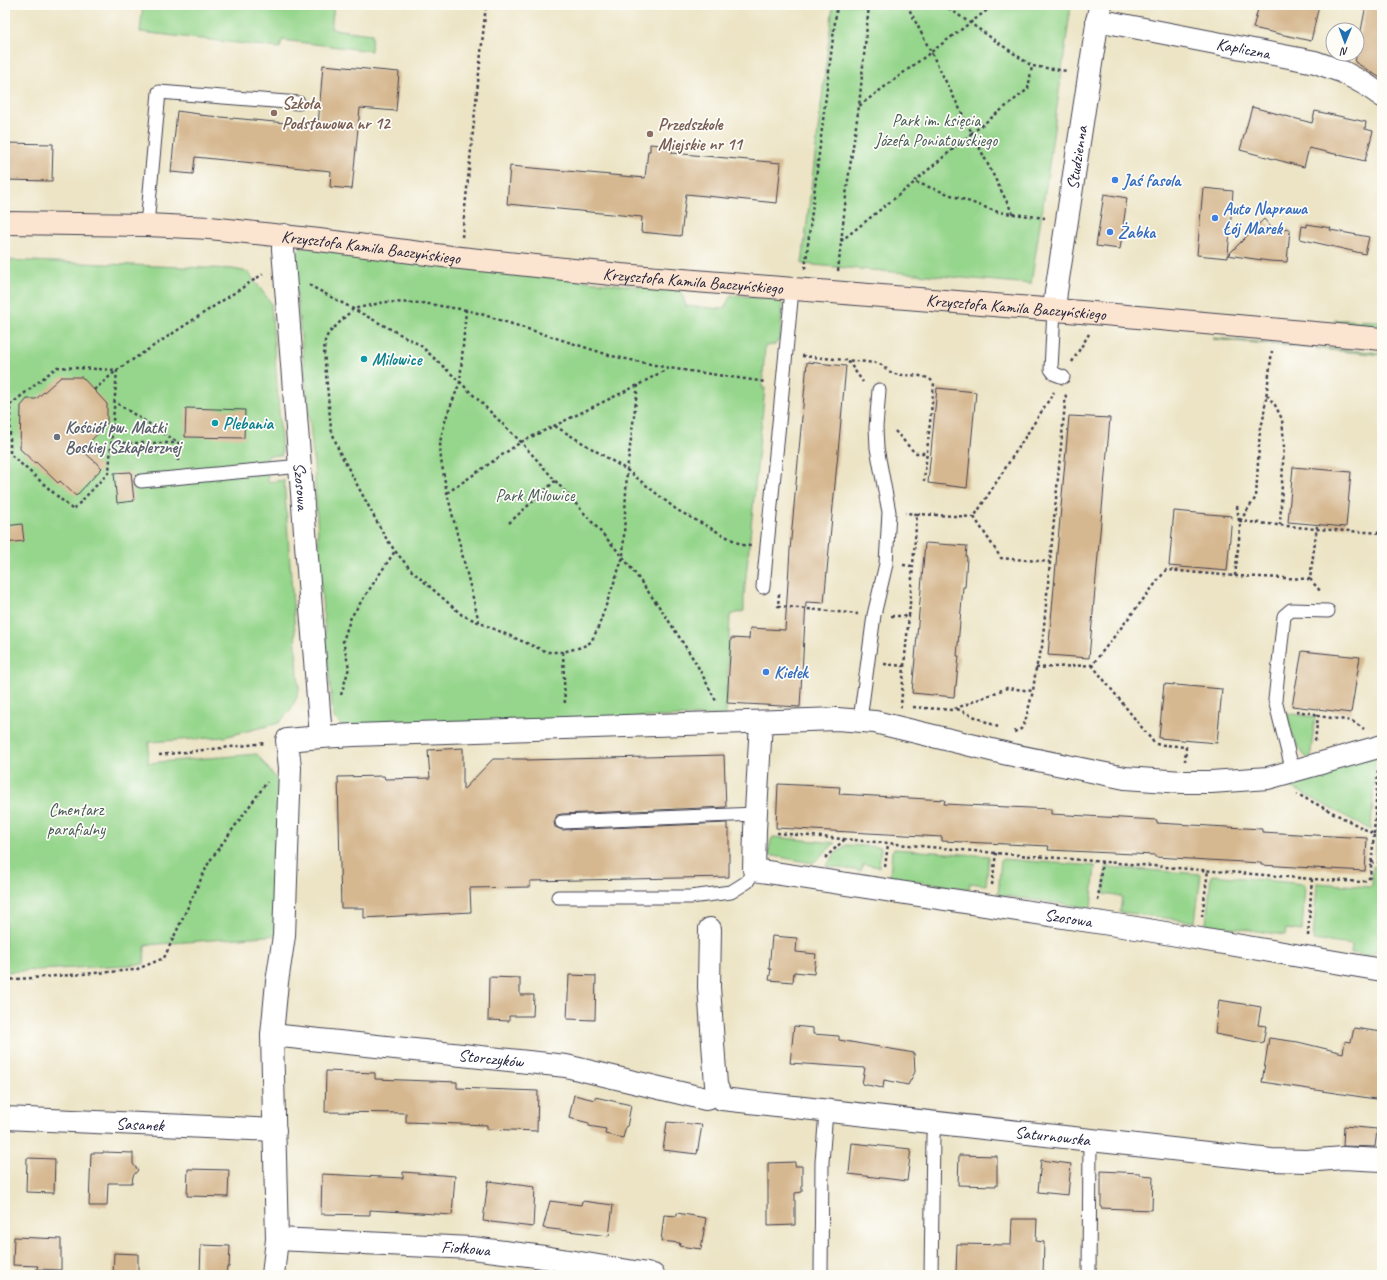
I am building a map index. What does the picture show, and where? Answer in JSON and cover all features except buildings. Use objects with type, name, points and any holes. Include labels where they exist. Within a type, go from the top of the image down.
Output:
[{"type":"street","name":"Kapliczna","points":[[1098,13],[1315,62],[1343,72],[1382,96]]},
{"type":"street","name":"Studzienna","points":[[1054,310],[1098,13]]},
{"type":"street","name":"Krzysztofa Kamila Baczyńskiego","points":[[5,223],[147,225],[210,228],[284,235],[451,257],[621,275],[1054,310],[1382,339]]},
{"type":"street","name":"Szosowa","points":[[284,235],[283,249],[321,737]]},
{"type":"street","points":[[273,1275],[277,1239],[272,1035],[284,936],[290,768],[287,740],[321,737],[727,722],[837,719],[860,720],[875,722],[1008,754],[1125,778],[1182,782],[1212,782],[1268,778],[1381,746]]},
{"type":"street","points":[[754,870],[755,822],[761,722]]},
{"type":"street","name":"Szosowa","points":[[754,870],[1095,922],[1379,969]]},
{"type":"street","points":[[710,929],[709,988],[716,1085],[714,1099]]},
{"type":"street","name":"Storczyków","points":[[272,1035],[566,1066],[714,1099]]},
{"type":"street","name":"Saturnowska","points":[[714,1099],[1271,1160],[1306,1162],[1343,1158],[1382,1160]]},
{"type":"street","name":"Sasanek","points":[[5,1118],[275,1130]]},
{"type":"street","name":"Fiołkowa","points":[[277,1239],[472,1248],[544,1257],[653,1275]]},
{"type":"lane","points":[[147,225],[159,92],[298,103]]},
{"type":"lane","points":[[763,587],[782,384],[798,290]]},
{"type":"lane","points":[[1054,310],[1051,369],[1055,374],[1063,377]]},
{"type":"lane","points":[[860,720],[874,615],[886,564],[889,512],[877,448],[876,427],[879,390]]},
{"type":"lane","points":[[141,480],[301,466]]},
{"type":"lane","points":[[1303,769],[1275,700],[1284,616],[1292,610],[1328,611]]},
{"type":"lane","points":[[562,822],[755,822]]},
{"type":"lane","points":[[558,897],[690,897],[731,892],[747,882],[754,870]]},
{"type":"lane","points":[[821,1275],[822,1162],[826,1112]]},
{"type":"lane","points":[[931,1275],[933,1136],[935,1123]]},
{"type":"lane","points":[[1089,1275],[1090,1140]]},
{"type":"path","points":[[461,240],[486,5]]},
{"type":"path","points":[[798,290],[837,5]]},
{"type":"path","points":[[837,275],[847,187],[859,106],[870,5]]},
{"type":"path","points":[[907,5],[1013,214]]},
{"type":"path","points":[[944,5],[1032,66],[1074,72]]},
{"type":"path","points":[[859,106],[994,5]]},
{"type":"path","points":[[841,241],[1028,89],[1032,66]]},
{"type":"path","points":[[915,182],[998,212],[1046,218]]},
{"type":"path","points":[[94,390],[117,370],[273,268],[275,280],[296,278],[420,345],[521,442],[623,557],[663,612],[692,657],[727,722]]},
{"type":"path","points":[[638,385],[627,470],[623,557],[598,628],[591,642],[582,647],[563,652],[547,652],[462,615],[394,552],[339,451],[331,429],[324,351],[325,341],[328,334],[353,309],[384,302],[422,303],[481,314],[612,356],[669,368],[782,384]]},
{"type":"path","points":[[466,310],[460,382],[446,418],[440,442],[441,460],[447,493],[479,622]]},
{"type":"path","points":[[974,517],[1092,330]]},
{"type":"path","points":[[1240,521],[1256,497],[1260,428],[1263,421],[1272,349]]},
{"type":"path","points":[[796,356],[877,363],[893,374],[931,379],[934,383],[924,481]]},
{"type":"path","points":[[57,367],[117,370],[109,472],[73,510],[10,454],[10,405],[57,367]]},
{"type":"path","points":[[447,493],[521,442],[638,385],[669,368]]},
{"type":"path","points":[[1012,733],[1021,729],[1025,722],[1033,691],[1036,668],[1042,647],[1067,393],[1063,377]]},
{"type":"path","points":[[1266,394],[1275,405],[1282,419],[1284,443],[1280,525]]},
{"type":"path","points":[[112,443],[179,443],[115,402]]},
{"type":"path","points":[[555,425],[627,470],[677,510],[742,545],[767,548]]},
{"type":"path","points":[[509,523],[555,481]]},
{"type":"path","points":[[1235,576],[1240,530],[1237,506]]},
{"type":"path","points":[[889,512],[974,517]]},
{"type":"path","points":[[917,514],[901,706],[952,710],[1007,688],[1033,691]]},
{"type":"path","points":[[974,517],[1001,558],[1050,562]]},
{"type":"path","points":[[1240,521],[1382,534]]},
{"type":"path","points":[[1092,666],[1166,570],[1235,576],[1310,579],[1317,528]]},
{"type":"path","points":[[340,698],[349,668],[343,641],[351,617],[394,552]]},
{"type":"path","points":[[780,590],[778,606],[874,615],[909,616]]},
{"type":"path","points":[[563,652],[566,728]]},
{"type":"path","points":[[868,662],[904,666]]},
{"type":"path","points":[[1036,668],[1092,666]]},
{"type":"path","points":[[1092,666],[1155,744],[1186,747],[1182,782]]},
{"type":"path","points":[[755,822],[996,854],[1102,861],[1312,879],[1362,882],[1367,880],[1370,877],[1381,746],[1378,740],[1352,721],[1296,711]]},
{"type":"path","points":[[1303,769],[1318,716]]},
{"type":"path","points":[[159,755],[287,740]]},
{"type":"path","points":[[5,980],[135,970],[164,958],[209,862],[277,767],[290,768]]},
{"type":"path","points":[[1268,778],[1374,834]]},
{"type":"path","points":[[990,906],[996,854]]},
{"type":"path","points":[[1095,922],[1102,861]]},
{"type":"path","points":[[1371,862],[1382,863]]},
{"type":"path","points":[[1199,939],[1208,870]]},
{"type":"path","points":[[1306,957],[1312,879]]},
{"type":"green space","points":[[143,5],[334,5],[331,29],[372,34],[371,51],[282,40],[280,48],[140,32]]},
{"type":"green space","name":"Park im. księcia Józefa Poniatowskiego","points":[[833,5],[1071,5],[1031,284],[802,264]]},
{"type":"green space","name":"Park Milowice","points":[[306,247],[445,266],[681,291],[686,306],[724,309],[731,295],[778,299],[783,305],[780,338],[775,345],[765,346],[762,388],[765,388],[744,596],[744,611],[730,615],[726,715],[342,726],[333,717],[321,588],[314,464],[296,288],[294,254],[299,249]]},
{"type":"green space","name":"Cmentarz parafialny","points":[[5,260],[233,269],[248,272],[271,303],[282,455],[267,456],[268,482],[284,480],[299,689],[297,697],[291,709],[279,723],[224,737],[149,742],[148,763],[257,754],[281,785],[279,935],[145,945],[144,964],[5,972]]},
{"type":"green space","points":[[1335,320],[1382,321],[1382,328],[1335,324]]},
{"type":"green space","points":[[1212,339],[1382,353],[1382,355]]},
{"type":"green space","points":[[1287,713],[1315,717],[1310,761],[1301,751],[1294,739]]},
{"type":"green space","points":[[1381,751],[1382,859],[1375,859]]},
{"type":"green space","points":[[1376,753],[1371,830],[1280,781]]},
{"type":"green space","points":[[773,837],[835,843],[813,863],[768,855]]},
{"type":"green space","points":[[846,845],[881,847],[879,867],[863,864],[861,871],[826,866],[835,854]]},
{"type":"green space","points":[[894,849],[989,856],[986,885],[970,883],[969,889],[892,878],[890,876],[892,851]]},
{"type":"green space","points":[[1001,859],[1095,866],[1091,908],[998,895]]},
{"type":"green space","points":[[1373,866],[1382,867],[1382,940],[1373,955],[1369,956],[1351,953],[1352,945],[1313,940],[1317,883],[1370,887],[1372,885]]},
{"type":"green space","points":[[1106,867],[1201,874],[1195,922],[1120,912],[1122,897],[1104,894]]},
{"type":"green space","points":[[1211,876],[1304,884],[1302,931],[1286,929],[1285,935],[1206,924]]},
{"type":"place","name":"Szkoła Podstawowa nr 12","points":[[274,113]]},
{"type":"place","name":"Przedszkole Miejskie nr 11","points":[[650,134]]},
{"type":"place","name":"Jaś fasola","points":[[1115,180]]},
{"type":"place","name":"Auto Naprawa Łój Marek","points":[[1215,218]]},
{"type":"place","name":"Żabka","points":[[1110,232]]},
{"type":"place","name":"Milowice","points":[[364,359]]},
{"type":"place","name":"Plebania","points":[[215,423]]},
{"type":"place","name":"Kościół pw. Matki Boskiej Szkaplerznej","points":[[57,437]]},
{"type":"place","name":"Kiełek","points":[[766,672]]}]
